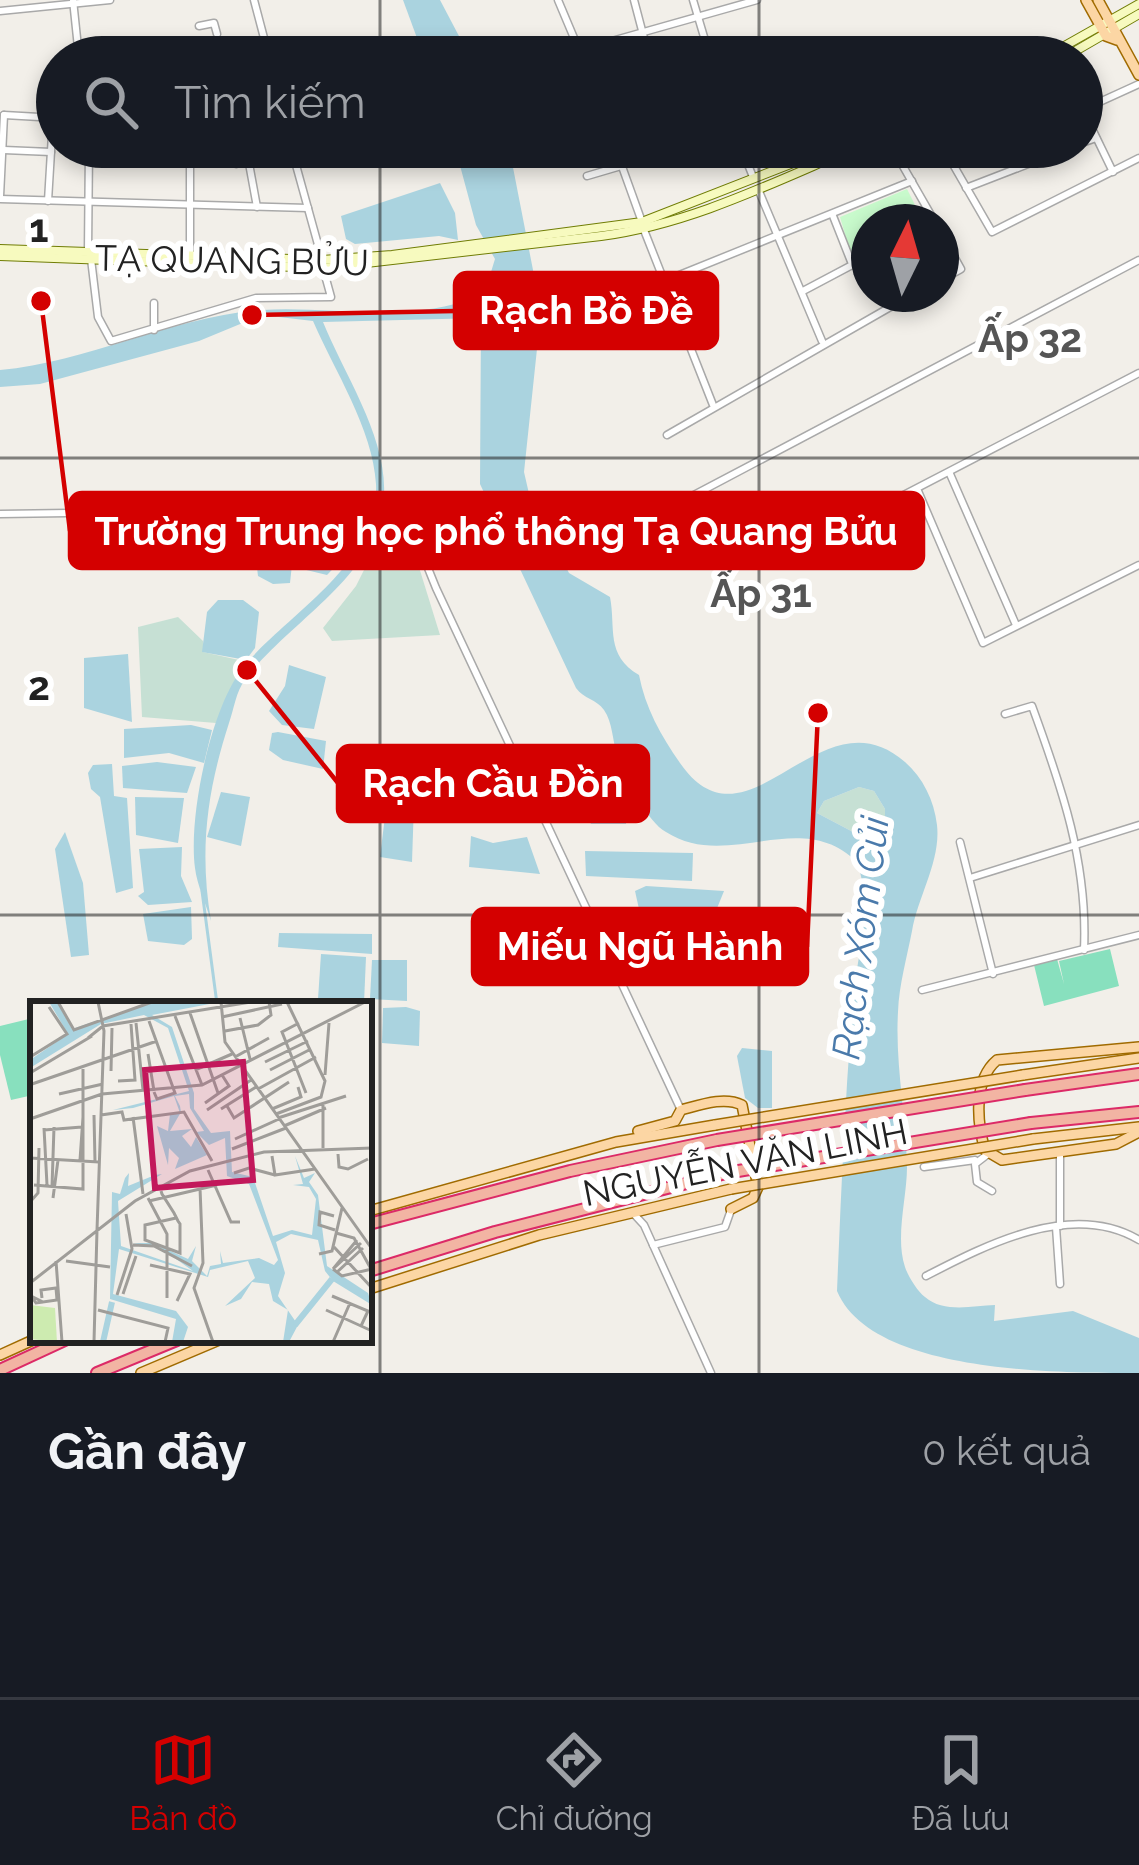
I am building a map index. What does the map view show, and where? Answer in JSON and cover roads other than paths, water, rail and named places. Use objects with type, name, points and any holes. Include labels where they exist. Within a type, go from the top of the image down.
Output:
[{"type":"highway","name":"NGUYỄN VĂN LINH","points":[[372,1223],[570,1171],[717,1140],[1139,1074]]},
{"type":"highway","name":"NGUYỄN VĂN LINH","points":[[372,1269],[494,1232],[726,1173],[1031,1123],[1139,1112]]},
{"type":"highway","points":[[0,1370],[58,1343]]},
{"type":"highway","points":[[97,1373],[170,1343]]},
{"type":"main road","points":[[1086,0],[1139,75]]},
{"type":"main road","points":[[1098,0],[1110,29]]},
{"type":"main road","points":[[1099,36],[1139,4]]},
{"type":"main road","points":[[1094,36],[1139,14]]},
{"type":"main road","points":[[643,226],[781,168]]},
{"type":"main road","points":[[643,226],[808,168]]},
{"type":"main road","name":"TẠ QUANG BỬU","points":[[0,252],[322,264],[643,226]]},
{"type":"main road","name":"TẠ QUANG BỬU","points":[[89,255],[190,255],[322,264]]},
{"type":"main road","points":[[1139,1047],[1006,1057],[989,1065],[980,1109],[988,1154],[1002,1160],[1123,1143],[1139,1130]]},
{"type":"main road","name":"NGUYỄN VĂN LINH","points":[[372,1209],[616,1142],[1139,1058]]},
{"type":"main road","points":[[616,1142],[620,1136],[675,1121],[681,1110],[727,1100],[745,1109],[758,1187],[753,1198],[731,1210]]},
{"type":"main road","name":"NGUYỄN VĂN LINH","points":[[372,1287],[632,1212],[730,1189],[1034,1138],[1139,1130]]},
{"type":"main road","points":[[0,1355],[30,1341]]},
{"type":"main road","points":[[140,1373],[212,1343]]},
{"type":"street","points":[[0,11],[110,0]]},
{"type":"street","points":[[254,0],[263,36]]},
{"type":"street","points":[[558,0],[573,36]]},
{"type":"street","points":[[634,0],[642,36]]},
{"type":"street","points":[[693,0],[703,36]]},
{"type":"street","points":[[632,36],[758,0]]},
{"type":"street","points":[[74,2],[78,36]]},
{"type":"street","points":[[199,26],[214,23],[217,34]]},
{"type":"street","points":[[1103,100],[1139,84]]},
{"type":"street","points":[[36,117],[2,115],[0,197],[308,208]]},
{"type":"street","points":[[4,150],[36,151]]},
{"type":"street","points":[[1103,152],[1113,172]]},
{"type":"street","points":[[955,168],[992,232],[1139,158]]},
{"type":"street","points":[[48,201],[50,168]]},
{"type":"street","points":[[90,168],[89,255],[107,340],[256,298],[331,297],[297,168]]},
{"type":"street","points":[[190,168],[190,255]]},
{"type":"street","points":[[251,168],[258,188],[257,207]]},
{"type":"street","points":[[587,176],[614,168]]},
{"type":"street","points":[[622,168],[712,405]]},
{"type":"street","points":[[749,168],[822,341]]},
{"type":"street","points":[[904,168],[924,204]]},
{"type":"street","points":[[966,188],[1017,168]]},
{"type":"street","points":[[662,283],[912,181]]},
{"type":"street","points":[[832,216],[851,262]]},
{"type":"street","points":[[673,516],[694,495],[1139,260]]},
{"type":"street","points":[[802,292],[851,265]]},
{"type":"street","points":[[154,303],[154,330]]},
{"type":"street","points":[[667,435],[878,312]]},
{"type":"street","points":[[840,528],[1139,373]]},
{"type":"street","points":[[950,474],[1016,625]]},
{"type":"street","points":[[918,491],[983,643],[1139,565]]},
{"type":"street","points":[[0,514],[407,515],[681,1110]]},
{"type":"street","points":[[1005,714],[1033,706],[1087,889],[1084,950]]},
{"type":"street","points":[[970,878],[1139,825]]},
{"type":"street","points":[[960,842],[993,974]]},
{"type":"street","points":[[922,990],[1139,935]]},
{"type":"street","points":[[1060,1151],[1060,1284]]},
{"type":"street","points":[[924,1167],[988,1154]]},
{"type":"street","points":[[975,1160],[977,1182],[992,1191]]},
{"type":"street","points":[[644,1225],[650,1208]]},
{"type":"street","points":[[652,1245],[725,1227],[731,1210]]},
{"type":"street","points":[[632,1212],[644,1225],[711,1373]]},
{"type":"street","points":[[926,1276],[1001,1241],[1058,1227],[1106,1227],[1139,1240]]},
{"type":"water","points":[[403,0],[440,0],[459,36],[416,36]]},
{"type":"water","name":"Rạch Xóm Củi","points":[[461,168],[513,168],[541,311],[524,472],[530,498],[569,573],[610,597],[616,650],[639,675],[655,721],[680,763],[706,788],[732,794],[759,786],[844,744],[874,745],[905,762],[930,798],[937,825],[936,852],[915,918],[898,1012],[907,1167],[901,1243],[911,1279],[922,1294],[940,1305],[995,1305],[994,1321],[1073,1311],[1139,1338],[1139,1373],[1015,1369],[925,1353],[887,1338],[856,1318],[837,1291],[850,1036],[864,915],[857,862],[835,846],[812,839],[714,846],[690,842],[666,832],[644,808],[617,754],[607,715],[576,688],[480,484],[481,318],[323,322],[379,450],[384,494],[379,523],[350,573],[239,689],[207,821],[211,921],[196,874],[194,846],[199,791],[212,733],[245,665],[329,584],[364,538],[376,484],[360,421],[313,321],[262,315],[199,341],[40,384],[0,387],[0,370],[66,358],[229,314],[440,307],[465,301],[482,290],[495,259],[476,225]],"holes":[[[859,787],[874,791],[885,809],[885,832],[874,843],[817,813],[824,801]]]},
{"type":"water","points":[[440,183],[455,213],[458,240],[439,236],[355,244],[346,239],[341,216]]},
{"type":"water","points":[[252,525],[296,527],[290,583],[273,584],[258,576]]},
{"type":"water","points":[[303,525],[356,531],[350,551],[327,575],[298,568]]},
{"type":"water","points":[[218,600],[243,600],[259,612],[255,648],[246,660],[202,652],[207,612]]},
{"type":"water","points":[[128,654],[132,722],[84,708],[84,658]]},
{"type":"water","points":[[289,665],[326,677],[314,729],[282,725],[269,711],[285,686]]},
{"type":"water","points":[[191,725],[212,730],[204,763],[169,753],[124,758],[124,729]]},
{"type":"water","points":[[272,733],[326,741],[323,769],[283,760],[269,750]]},
{"type":"water","points":[[157,762],[196,767],[187,793],[123,788],[122,766]]},
{"type":"water","points":[[112,764],[114,796],[127,798],[133,888],[116,893],[100,797],[91,789],[88,773],[93,765]]},
{"type":"water","points":[[629,782],[644,809],[627,813],[626,824],[591,824],[588,818],[573,816],[572,800],[610,798],[615,796],[613,788]]},
{"type":"water","points":[[221,792],[250,797],[241,846],[207,837]]},
{"type":"water","points":[[135,797],[184,798],[178,843],[136,835]]},
{"type":"water","points":[[387,800],[414,803],[412,862],[380,857]]},
{"type":"water","points":[[65,832],[83,883],[89,955],[71,957],[55,849]]},
{"type":"water","points":[[471,836],[493,843],[527,837],[540,874],[469,867]]},
{"type":"water","points":[[182,847],[181,876],[192,902],[148,905],[138,896],[144,892],[139,849]]},
{"type":"water","points":[[585,851],[693,853],[692,881],[586,876]]},
{"type":"water","points":[[646,886],[724,891],[707,933],[641,918],[635,891]]},
{"type":"water","points":[[191,907],[192,939],[184,945],[148,941],[143,914]]},
{"type":"water","points":[[279,933],[372,934],[372,954],[278,947]]},
{"type":"water","points":[[321,954],[366,957],[364,1001],[318,999]]},
{"type":"water","points":[[372,960],[407,960],[407,1001],[370,999]]},
{"type":"water","points":[[383,1008],[420,1011],[419,1046],[382,1043]]},
{"type":"water","points":[[742,1048],[772,1051],[772,1108],[758,1108],[745,1098],[737,1056]]},
{"type":"waterway","points":[[202,891],[217,1001]]},
{"type":"place","name":"Trường Trung học phổ thông Tạ Quang Bửu","points":[[41,301]]},
{"type":"place","name":"Rạch Bồ Đề","points":[[252,315]]},
{"type":"place","name":"Rạch Cầu Đồn","points":[[247,670]]},
{"type":"place","name":"Miếu Ngũ Hành","points":[[818,713]]},
{"type":"district","name":"Ấp 32","points":[[1030,338]]},
{"type":"district","name":"Ấp 31","points":[[761,593]]}]
